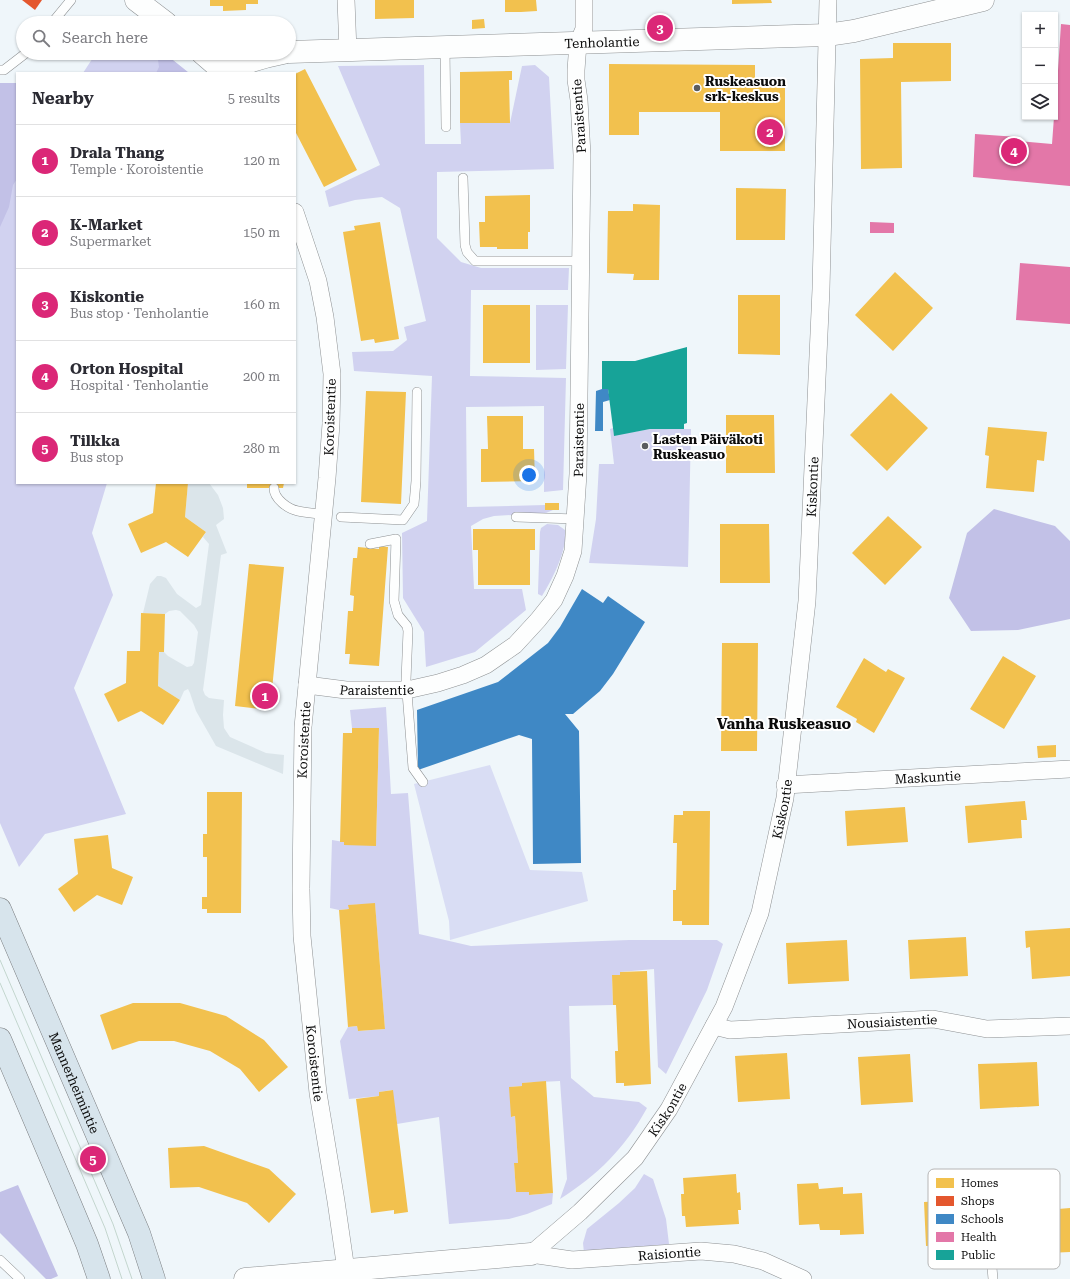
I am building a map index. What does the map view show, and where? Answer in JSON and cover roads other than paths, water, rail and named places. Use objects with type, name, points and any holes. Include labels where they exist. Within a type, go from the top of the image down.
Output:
[{"type":"main road","name":"Mannerheimintie","points":[[0,909],[139,1233],[154,1279]]},
{"type":"main road","points":[[0,1039],[87,1244],[99,1279]]},
{"type":"street","points":[[136,0],[157,16]]},
{"type":"street","points":[[346,0],[348,51]]},
{"type":"street","name":"Paraistentie","points":[[308,685],[346,690],[407,690],[438,683],[463,675],[486,665],[515,644],[538,620],[554,600],[565,576],[573,551],[578,474],[582,155],[579,100],[576,80],[578,43],[584,29],[584,0]]},
{"type":"street","name":"Kiskontie","points":[[531,1254],[580,1212],[635,1158],[669,1109],[724,1007],[760,913],[785,798],[807,601],[821,289],[828,0]]},
{"type":"street","name":"Tenholantie","points":[[296,52],[827,35],[854,31],[983,0]]},
{"type":"street","points":[[210,60],[223,72]]},
{"type":"street","points":[[226,72],[240,64],[254,60]]},
{"type":"street","name":"Koroistentie","points":[[296,215],[318,281],[325,317],[332,374],[331,424],[324,515],[304,727],[302,774],[302,936],[318,1093],[346,1270]]},
{"type":"street","name":"Maskuntie","points":[[786,785],[1070,769]]},
{"type":"street","name":"Nousiaistentie","points":[[714,1026],[730,1030],[933,1020],[988,1029],[1070,1026]]},
{"type":"street","name":"Raisiontie","points":[[531,1254],[572,1260],[701,1251],[734,1254],[763,1261],[803,1279]]},
{"type":"street","points":[[255,1279],[531,1254]]},
{"type":"lane","points":[[57,16],[68,1]]},
{"type":"lane","points":[[445,48],[446,126]]},
{"type":"lane","points":[[0,70],[4,70],[17,60]]},
{"type":"lane","points":[[463,178],[465,245],[467,252],[475,261],[580,261]]},
{"type":"lane","points":[[341,517],[403,520],[414,504],[416,481],[417,392]]},
{"type":"lane","points":[[274,488],[279,501],[297,511],[324,515]]},
{"type":"lane","points":[[516,517],[576,520]]},
{"type":"lane","points":[[370,544],[396,539],[394,601],[398,615],[407,626],[408,631],[407,690],[413,768],[423,782]]},
{"type":"lane","points":[[0,1260],[20,1279]]},
{"type":"lane","points":[[992,1269],[993,1279]]},
{"type":"tram line","points":[[0,960],[113,1224],[132,1279]]},
{"type":"tram line","points":[[0,983],[105,1228],[122,1279]]},
{"type":"place","name":"Kiskontie","points":[[660,28]]},
{"type":"place","name":"Ruskeasuon srk-keskus","points":[[697,88]]},
{"type":"place","name":"K-Market","points":[[770,132]]},
{"type":"place","name":"Orton Hospital","points":[[1014,151]]},
{"type":"place","name":"Lasten Päiväkoti Ruskeasuo","points":[[645,446]]},
{"type":"place","name":"Drala Thang","points":[[265,696]]},
{"type":"place","name":"Tilkka","points":[[93,1159]]},
{"type":"district","name":"Vanha Ruskeasuo","points":[[784,724]]}]
